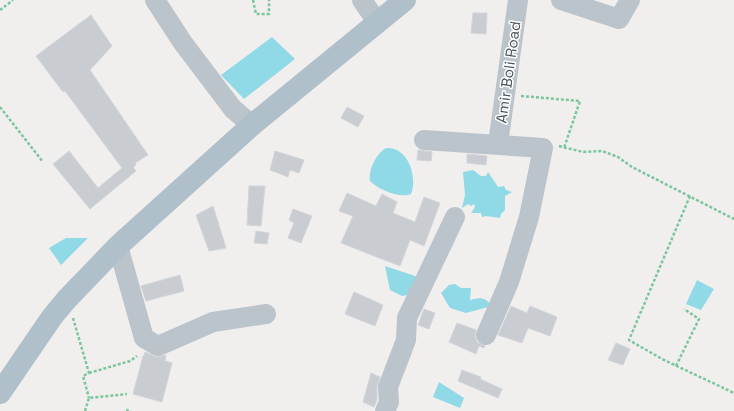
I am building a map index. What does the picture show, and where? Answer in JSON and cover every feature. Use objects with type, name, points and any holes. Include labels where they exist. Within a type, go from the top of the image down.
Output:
[{"type":"main road","points":[[0,393],[52,317],[67,299],[118,246],[252,125],[405,0]]},
{"type":"street","points":[[155,0],[183,43],[233,109],[252,125]]},
{"type":"street","points":[[362,0],[377,22]]},
{"type":"street","name":"Amir Boli Road","points":[[498,144],[518,0]]},
{"type":"street","points":[[561,0],[619,20],[630,0]]},
{"type":"street","points":[[424,140],[543,148],[529,217],[512,275],[486,335]]},
{"type":"street","points":[[385,411],[389,402],[388,387],[406,340],[407,318],[456,217]]},
{"type":"street","points":[[118,246],[144,338],[158,346],[213,322],[266,314]]},
{"type":"path","points":[[0,10],[13,0]]},
{"type":"path","points":[[253,0],[256,14],[269,14],[269,0]]},
{"type":"path","points":[[504,94],[580,102],[564,148]]},
{"type":"path","points":[[0,107],[43,162]]},
{"type":"path","points":[[543,148],[554,145],[583,152],[602,152],[618,157],[632,167],[734,219]]},
{"type":"path","points":[[690,196],[629,340],[676,366],[734,393]]},
{"type":"path","points":[[67,299],[89,373]]},
{"type":"path","points":[[676,366],[699,319],[684,309]]},
{"type":"path","points":[[85,411],[89,398],[84,376],[89,373],[130,361],[137,356]]},
{"type":"path","points":[[89,398],[127,394]]},
{"type":"water","points":[[272,37],[295,59],[244,99],[221,75]]},
{"type":"water","points":[[386,148],[394,149],[400,152],[409,164],[413,179],[411,194],[395,194],[378,187],[370,181],[370,172],[376,158]]},
{"type":"water","points":[[473,170],[481,176],[486,176],[488,172],[498,187],[504,186],[506,190],[512,192],[505,196],[505,210],[501,214],[500,218],[486,216],[482,217],[481,213],[471,213],[475,207],[474,204],[471,206],[468,204],[462,208],[465,195],[463,172]]},
{"type":"water","points":[[66,238],[88,238],[61,265],[49,248]]},
{"type":"water","points":[[385,266],[418,277],[408,295],[402,296],[390,290]]},
{"type":"water","points":[[697,280],[714,289],[701,310],[686,304]]},
{"type":"water","points":[[455,284],[461,288],[471,288],[470,300],[482,298],[492,306],[466,313],[450,308],[441,293],[449,285]]},
{"type":"water","points":[[439,382],[464,398],[460,408],[433,397]]},
{"type":"building","points":[[473,13],[487,13],[486,34],[471,33]]},
{"type":"building","points":[[91,15],[112,46],[90,70],[148,155],[135,163],[136,165],[133,167],[136,171],[90,209],[53,164],[69,151],[98,188],[122,168],[65,91],[63,92],[36,56]]},
{"type":"building","points":[[347,107],[364,116],[358,127],[341,118]]},
{"type":"building","points":[[418,150],[432,152],[431,161],[417,160]]},
{"type":"building","points":[[275,151],[304,160],[299,173],[290,170],[288,177],[270,170]]},
{"type":"building","points":[[467,154],[487,156],[486,165],[467,163]]},
{"type":"building","points":[[249,186],[265,186],[261,226],[247,225]]},
{"type":"building","points":[[347,193],[376,206],[382,194],[397,202],[393,213],[415,222],[424,197],[440,203],[424,246],[410,240],[400,266],[341,243],[353,216],[339,211]]},
{"type":"building","points":[[213,206],[226,248],[209,251],[196,215]]},
{"type":"building","points":[[293,209],[312,216],[301,243],[288,238],[294,223],[289,220]]},
{"type":"building","points":[[256,231],[269,233],[267,244],[254,243]]},
{"type":"building","points":[[180,275],[184,291],[146,301],[141,286]]},
{"type":"building","points":[[354,292],[383,305],[375,326],[345,314]]},
{"type":"building","points":[[511,306],[527,313],[530,306],[557,317],[550,336],[528,328],[522,343],[498,335]]},
{"type":"building","points":[[424,309],[435,313],[429,329],[418,325]]},
{"type":"building","points":[[457,323],[476,330],[475,336],[477,342],[485,346],[484,348],[479,346],[476,354],[449,342]]},
{"type":"building","points":[[616,343],[630,349],[623,365],[608,360]]},
{"type":"building","points":[[145,352],[157,357],[166,355],[165,361],[172,363],[162,402],[133,394]]},
{"type":"building","points":[[462,370],[481,377],[480,379],[502,389],[498,398],[458,381]]},
{"type":"building","points":[[371,373],[380,377],[377,387],[377,400],[374,407],[363,402]]}]
